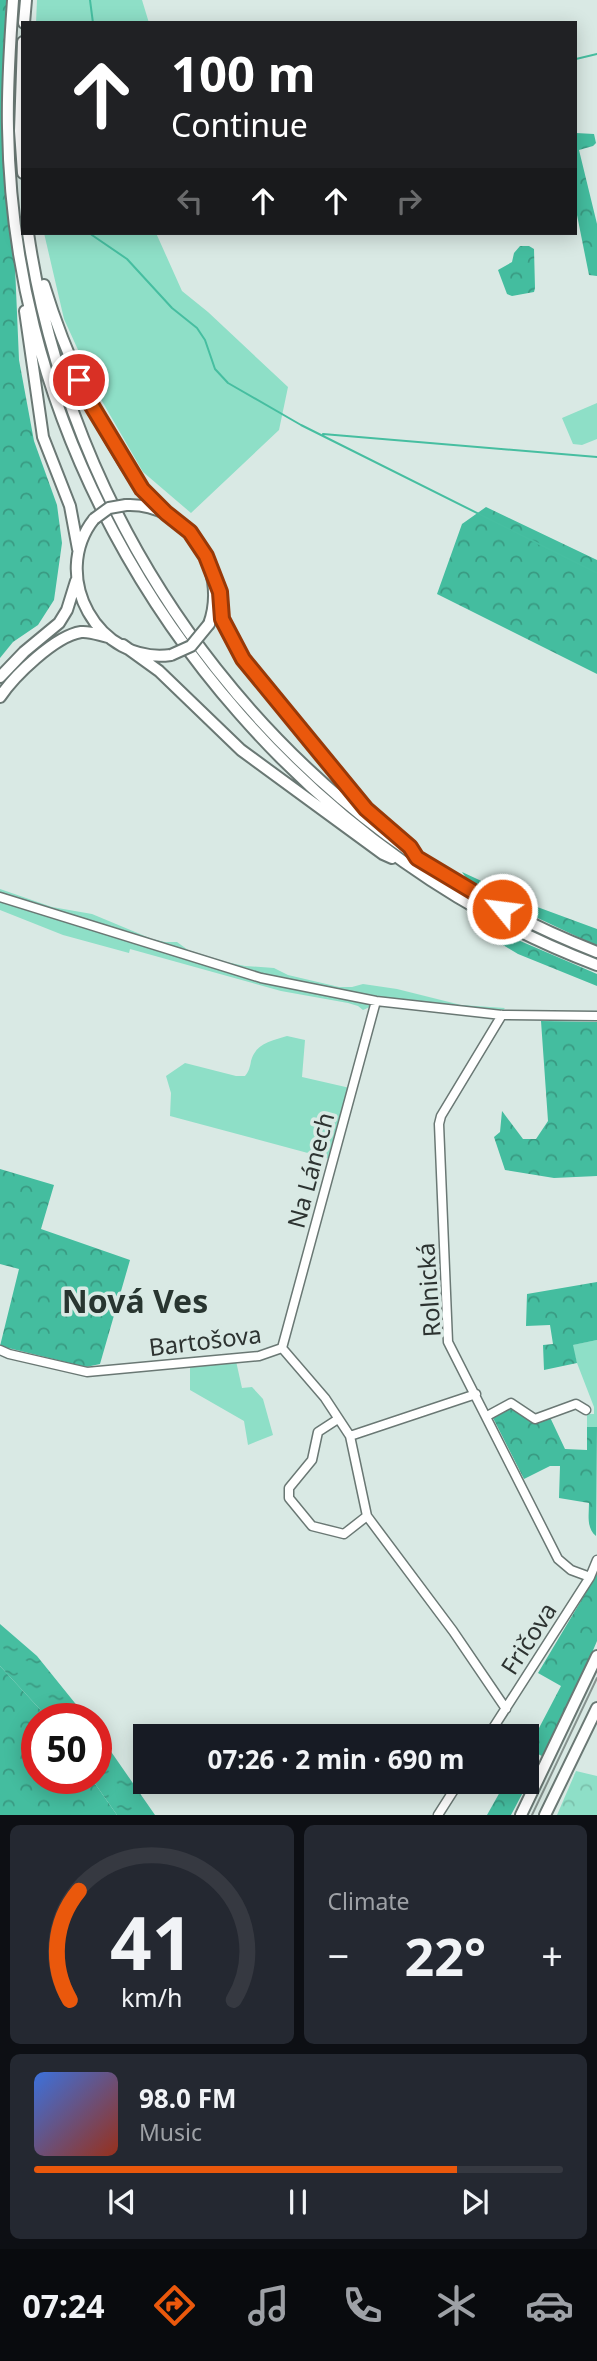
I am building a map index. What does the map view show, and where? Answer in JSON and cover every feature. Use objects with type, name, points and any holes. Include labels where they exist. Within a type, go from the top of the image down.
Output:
[{"type":"main road","points":[[13,0],[8,129],[12,196],[21,263],[34,327],[58,405],[99,503],[156,605],[197,663],[259,737],[324,799],[492,917],[597,965]]},
{"type":"main road","points":[[24,21],[26,0]]},
{"type":"main road","points":[[21,101],[21,145]]},
{"type":"main road","points":[[28,235],[69,359],[89,401],[142,489],[166,513]]},
{"type":"main road","points":[[28,235],[46,326],[69,405],[109,499],[165,598],[206,657],[267,729],[331,791],[414,862],[519,918],[597,952]]},
{"type":"main road","points":[[0,677],[24,652],[59,624],[67,610],[76,581],[78,549],[70,506],[43,437],[23,298],[21,263]]},
{"type":"main road","points":[[0,698],[23,670],[68,637],[85,632],[119,642],[145,654],[171,655],[191,646],[209,624],[215,607],[214,580],[210,564],[200,546],[180,522],[166,513],[145,505],[109,508],[94,519],[78,549]]},
{"type":"main road","points":[[214,580],[220,592],[222,619],[243,659],[366,809],[410,847],[414,862]]},
{"type":"main road","points":[[76,581],[93,621],[159,671],[234,744],[383,854],[414,862]]},
{"type":"main road","points":[[521,1815],[597,1656]]},
{"type":"main road","points":[[545,1815],[597,1708]]},
{"type":"street","points":[[0,897],[261,978],[376,1001],[502,1015],[597,1016]]},
{"type":"street","name":"Na Lánech","points":[[282,1348],[376,1001]]},
{"type":"street","name":"Rolnická","points":[[502,1015],[441,1116],[439,1124],[448,1342],[558,1559],[571,1570],[590,1577]]},
{"type":"street","name":"Bartošova","points":[[0,1350],[87,1372],[259,1356],[282,1348],[325,1398],[350,1436],[367,1516],[460,1641],[506,1709]]},
{"type":"street","points":[[350,1436],[476,1394]]},
{"type":"street","points":[[487,1416],[511,1403],[535,1419],[576,1404],[586,1410]]},
{"type":"street","points":[[338,1419],[318,1432],[312,1460],[289,1488],[289,1498],[312,1526],[331,1532],[344,1534],[367,1516]]},
{"type":"street","name":"Fričova","points":[[496,1724],[590,1577],[597,1560]]},
{"type":"street","points":[[438,1815],[452,1794]]},
{"type":"green space","points":[[0,0],[7,0],[2,133],[15,266],[19,360],[34,441],[57,505],[62,543],[54,600],[38,625],[13,642],[0,658]]},
{"type":"green space","points":[[37,0],[142,0],[148,21],[36,21]]},
{"type":"green space","points":[[577,133],[594,134],[596,143],[579,150],[597,224],[597,276],[589,275],[577,215]]},
{"type":"green space","points":[[44,235],[157,235],[182,291],[288,387],[279,430],[191,513],[143,472],[99,396],[64,319]]},
{"type":"green space","points":[[520,246],[534,249],[535,288],[534,292],[512,296],[507,294],[498,270],[512,262],[514,253]]},
{"type":"green space","points":[[597,403],[597,439],[582,445],[573,444],[562,418]]},
{"type":"green space","points":[[486,507],[597,560],[597,674],[437,594],[462,524]]},
{"type":"green space","points":[[462,872],[540,908],[597,929],[597,946],[489,895],[471,885]]},
{"type":"green space","points":[[0,889],[52,907],[92,914],[152,939],[177,942],[188,950],[226,962],[274,968],[288,975],[339,987],[363,984],[397,989],[461,1005],[505,1008],[498,1015],[381,1002],[363,1010],[348,1003],[281,991],[130,949],[129,953],[63,935],[0,910]]},
{"type":"green space","points":[[490,928],[597,974],[597,986],[518,954],[485,934]]},
{"type":"green space","points":[[541,1021],[597,1022],[597,1176],[554,1178],[505,1170],[494,1137],[500,1132],[502,1111],[523,1139],[536,1139],[548,1121]]},
{"type":"green space","points":[[287,1036],[305,1040],[302,1077],[350,1088],[330,1159],[170,1116],[171,1093],[166,1076],[185,1063],[245,1076],[253,1055],[260,1046]]},
{"type":"green space","points":[[0,1169],[54,1185],[41,1229],[130,1260],[100,1364],[86,1367],[0,1346],[19,1269],[0,1264]]},
{"type":"green space","points":[[597,1282],[597,1340],[573,1345],[577,1363],[544,1370],[543,1345],[553,1344],[550,1325],[526,1326],[527,1294]]},
{"type":"green space","points":[[597,1340],[597,1427],[587,1427],[587,1414],[594,1414],[594,1407],[572,1345]]},
{"type":"green space","points":[[236,1361],[242,1388],[252,1387],[263,1399],[273,1435],[248,1445],[244,1421],[190,1390],[190,1366]]},
{"type":"green space","points":[[511,1407],[529,1418],[548,1413],[565,1449],[587,1450],[587,1427],[597,1427],[596,1536],[589,1525],[589,1503],[559,1498],[560,1466],[550,1466],[524,1479],[493,1418]]},
{"type":"green space","points":[[597,1574],[597,1641],[542,1756],[539,1754],[539,1728],[561,1686],[538,1673]]},
{"type":"green space","points":[[0,1666],[34,1703],[21,1703],[21,1794],[102,1794],[117,1815],[0,1815]]},
{"type":"green space","points":[[576,1771],[597,1776],[597,1815],[557,1815]]},
{"type":"green space","points":[[499,1794],[522,1794],[511,1815],[487,1815]]},
{"type":"water","points":[[0,1624],[37,1656],[75,1703],[34,1703],[0,1666]]},
{"type":"water","points":[[112,1753],[133,1783],[133,1794],[140,1794],[155,1815],[117,1815],[102,1794],[112,1794]]},
{"type":"waterway","points":[[90,0],[93,21]]},
{"type":"waterway","points":[[577,59],[597,54]]},
{"type":"waterway","points":[[92,235],[127,259],[172,308],[197,328],[205,340],[215,369],[228,383],[301,425],[597,573]]},
{"type":"waterway","points":[[323,434],[597,457]]},
{"type":"tram line","points":[[532,1815],[597,1678]]},
{"type":"district","name":"Nová Ves","points":[[135,1300]]},
{"type":"route","points":[[79,380],[142,489],[166,513],[180,522],[200,546],[220,592],[222,619],[226,628],[243,659],[281,708],[366,809],[410,847],[417,858],[502,909]]}]
